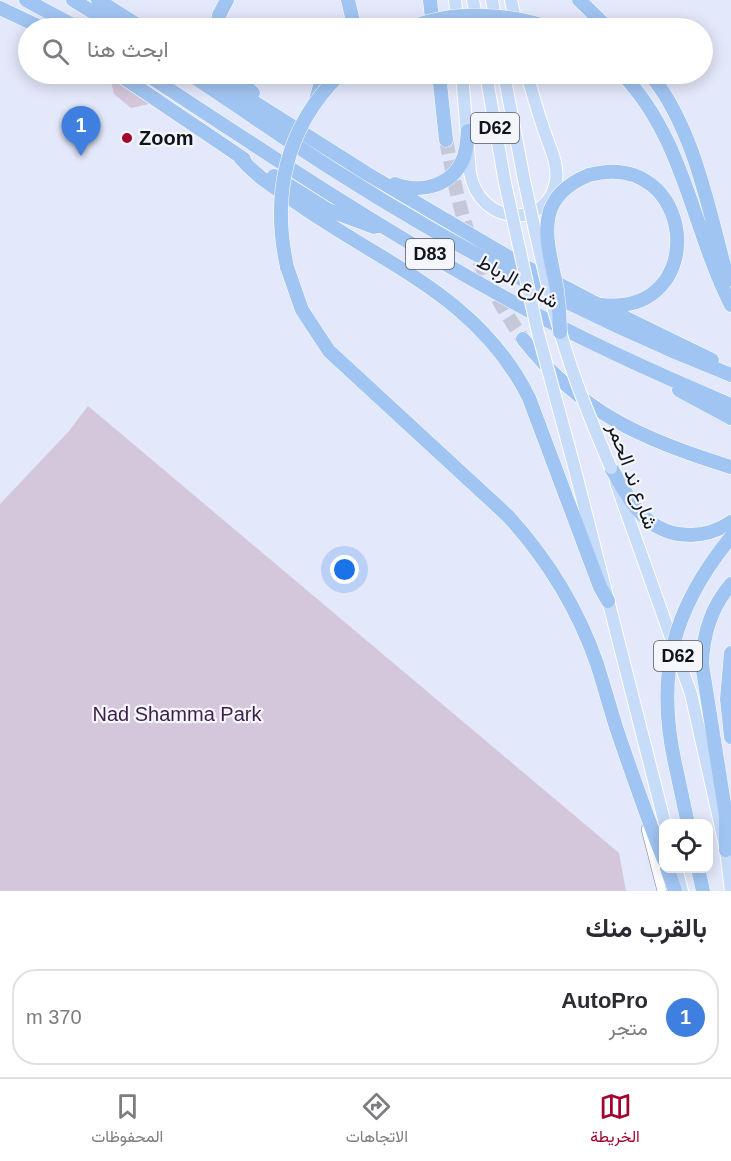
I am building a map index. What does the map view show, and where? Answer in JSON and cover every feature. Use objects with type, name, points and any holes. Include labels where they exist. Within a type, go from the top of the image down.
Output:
[{"type":"highway","points":[[26,0],[59,18]]},
{"type":"highway","points":[[73,0],[103,18]]},
{"type":"highway","points":[[98,0],[126,18]]},
{"type":"highway","points":[[219,18],[227,0]]},
{"type":"highway","points":[[348,0],[352,18]]},
{"type":"highway","points":[[430,0],[433,18]]},
{"type":"highway","points":[[579,0],[598,18]]},
{"type":"highway","points":[[0,8],[21,18]]},
{"type":"highway","points":[[450,18],[480,16],[511,18]]},
{"type":"highway","points":[[133,84],[238,155],[328,210],[358,222],[388,230]]},
{"type":"highway","name":"شارع الرباط","points":[[162,84],[388,230],[513,302],[652,372],[731,405]]},
{"type":"highway","name":"شارع الرباط","points":[[204,84],[283,138],[435,231],[568,303],[638,337],[731,374]]},
{"type":"highway","points":[[226,84],[366,173],[522,265],[592,302],[699,352],[731,374]]},
{"type":"highway","points":[[243,84],[284,114],[296,128]]},
{"type":"highway","points":[[315,104],[322,84]]},
{"type":"highway","points":[[332,84],[315,104],[295,139],[283,178],[280,220],[287,267],[302,310],[329,351],[340,363],[494,502],[521,530],[545,561],[569,600],[588,642],[659,849]]},
{"type":"highway","points":[[439,84],[446,140]]},
{"type":"highway","points":[[631,84],[653,110],[677,160],[720,282],[731,305]]},
{"type":"highway","points":[[657,84],[672,107],[688,140],[731,291]]},
{"type":"highway","points":[[366,173],[410,189],[434,186],[448,178],[459,167],[465,152],[468,131]]},
{"type":"highway","points":[[238,155],[259,176],[319,219],[404,270],[451,302],[498,348],[516,373],[529,398],[600,587],[608,601]]},
{"type":"highway","points":[[560,332],[558,302],[547,244],[547,221],[553,205],[563,191],[577,180],[606,172],[624,173],[648,182],[671,207],[677,224],[679,241],[676,260],[668,277],[647,296],[621,305],[592,302]]},
{"type":"highway","points":[[523,339],[566,387],[591,407],[665,446],[731,467]]},
{"type":"highway","points":[[652,372],[690,398],[731,418]]},
{"type":"highway","points":[[610,468],[637,510],[658,527],[670,533],[697,535],[711,533],[731,522]]},
{"type":"highway","points":[[687,819],[669,738],[666,707],[667,676],[682,615],[695,587],[731,537]]},
{"type":"highway","points":[[726,850],[726,816],[702,664],[702,648],[710,617],[731,584]]},
{"type":"highway","points":[[731,653],[727,699],[731,737]]},
{"type":"highway","points":[[669,873],[675,891]]},
{"type":"highway","points":[[699,873],[703,891]]},
{"type":"main road","points":[[455,0],[457,18]]},
{"type":"main road","points":[[473,0],[476,18]]},
{"type":"main road","points":[[492,0],[495,18]]},
{"type":"main road","points":[[511,0],[515,18]]},
{"type":"main road","points":[[463,84],[472,180],[476,193],[485,204],[502,214],[516,215],[535,210],[546,202],[555,184],[556,167],[530,84]]},
{"type":"main road","name":"D62","points":[[488,84],[505,183],[538,333],[664,819]]},
{"type":"main road","name":"شارع ند الحمر","points":[[506,84],[541,258],[560,332],[691,694],[726,850],[730,891]]},
{"type":"main road","points":[[677,873],[682,891]]},
{"type":"street","points":[[636,786],[662,891]]},
{"type":"green space","points":[[112,84],[119,84],[149,104],[131,108],[114,94]]},
{"type":"green space","name":"Nad Shamma Park","points":[[88,406],[619,853],[626,891],[0,891],[0,504],[69,431]]},
{"type":"tunnel","points":[[446,140],[460,207],[472,244],[491,286],[523,339]]},
{"type":"place","name":"Zoom","points":[[127,138]]},
{"type":"place","name":"AutoPro","points":[[81,156]]}]
